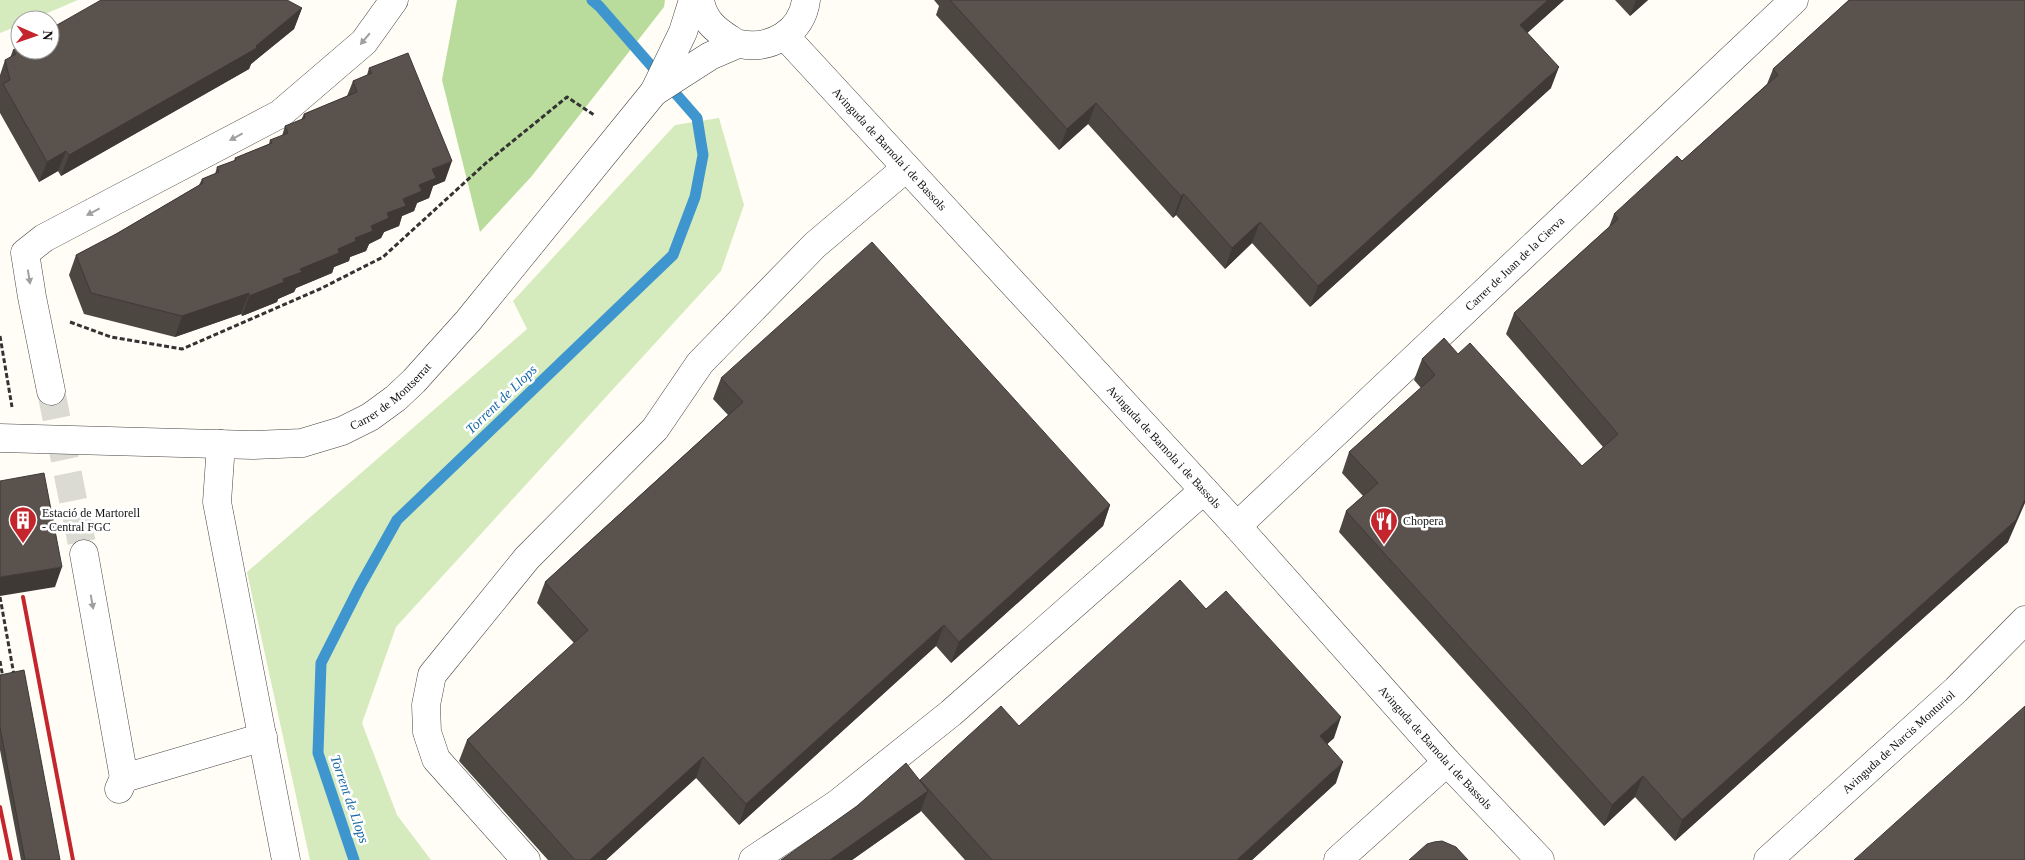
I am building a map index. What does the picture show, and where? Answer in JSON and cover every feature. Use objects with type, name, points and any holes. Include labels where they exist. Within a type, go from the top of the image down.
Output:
[{"type":"street","name":"Carrer de Montserrat","points":[[9,438],[284,444],[320,439],[342,431],[370,417],[396,398],[468,321],[654,92],[683,32],[693,0]]},
{"type":"street","points":[[700,0],[707,21],[718,31],[738,44],[762,45],[785,36],[799,22],[806,0]]},
{"type":"street","name":"Carrer de Juan de la Cierva","points":[[1237,526],[1794,0]]},
{"type":"street","points":[[51,391],[32,297],[26,253],[44,238],[280,114],[364,42],[386,3]]},
{"type":"street","name":"Avinguda de Barnola i de Bassols","points":[[785,36],[1237,526],[1448,762],[1540,860]]},
{"type":"street","name":"Carrer de Montserrat","points":[[654,92],[710,56],[738,44]]},
{"type":"street","points":[[526,860],[436,759],[427,732],[426,705],[432,675],[527,558],[654,429],[700,363],[815,245],[906,168]]},
{"type":"street","points":[[220,444],[217,502],[286,860]]},
{"type":"street","points":[[754,860],[837,804],[951,713],[1204,490]]},
{"type":"street","points":[[84,554],[122,784],[262,738]]},
{"type":"street","name":"Avinguda de Narcis Monturiol","points":[[1768,860],[1956,690],[2025,620]]},
{"type":"street","points":[[1338,860],[1448,762]]},
{"type":"path","points":[[68,314],[70,322],[111,337],[182,349],[320,289],[383,257],[486,163],[567,97],[621,133]]},
{"type":"path","points":[[0,336],[9,438]]},
{"type":"path","points":[[0,597],[14,676],[1,678],[0,661]]},
{"type":"green space","points":[[0,0],[78,0],[54,10],[10,10],[10,29],[0,33]]},
{"type":"green space","points":[[457,0],[665,0],[664,7],[531,177],[480,232],[442,80]]},
{"type":"green space","points":[[719,118],[744,205],[721,271],[396,627],[362,723],[397,815],[431,860],[310,860],[247,572],[527,329],[513,301],[675,125]]},
{"type":"building","points":[[101,0],[287,0],[302,8],[256,46],[257,48],[69,155],[66,151],[47,162],[3,84],[10,80],[5,60],[10,57],[10,60],[60,60],[60,23]]},
{"type":"building","points":[[950,0],[1548,0],[1520,25],[1559,67],[1318,286],[1260,222],[1232,248],[1184,194],[1181,196],[1096,103],[1067,129]]},
{"type":"building","points":[[1849,0],[2025,0],[2025,499],[2016,520],[1682,820],[1643,776],[1612,805],[1346,511],[1378,483],[1349,452],[1435,375],[1422,359],[1444,338],[1458,354],[1470,343],[1582,466],[1618,434],[1514,313],[1618,219],[1614,214],[1677,156],[1682,161],[1778,75],[1773,69]]},
{"type":"building","points":[[408,53],[452,161],[432,169],[436,178],[419,185],[422,191],[403,199],[406,206],[387,213],[389,218],[371,226],[373,231],[355,238],[356,241],[338,249],[339,253],[300,269],[302,272],[283,279],[284,282],[249,296],[249,293],[182,316],[91,293],[76,255],[203,183],[202,179],[219,172],[217,167],[272,143],[270,140],[288,133],[285,126],[305,118],[304,114],[357,92],[353,81],[372,73],[369,68]]},
{"type":"building","points":[[872,242],[1110,505],[959,642],[944,625],[746,804],[703,757],[590,860],[575,860],[467,740],[588,630],[545,582],[743,402],[721,378]]},
{"type":"building","name":"Estació de Martorell - Central FGC","points":[[44,473],[62,567],[0,577],[0,481]]},
{"type":"building","points":[[1180,580],[1206,609],[1226,591],[1341,717],[1320,736],[1343,762],[1237,860],[992,860],[920,780],[1001,706],[1019,726]]},
{"type":"building","points":[[24,670],[60,860],[25,860],[0,727],[0,675]]},
{"type":"building","points":[[2025,706],[2025,860],[1854,860]]},
{"type":"building","points":[[906,763],[928,791],[830,860],[781,860],[857,806]]},
{"type":"building","points":[[1442,841],[1456,847],[1468,860],[1409,860],[1427,844]]},
{"type":"waterway","name":"Torrent de Llops","points":[[354,860],[318,753],[321,663],[360,586],[397,520],[673,255],[695,197],[703,155],[697,118],[592,0]]},
{"type":"tunnel","points":[[51,391],[84,554]]},
{"type":"railway","points":[[23,597],[73,860]]},
{"type":"railway","points":[[0,807],[11,860]]},
{"type":"place","name":"Estació de Martorell - Central FGC","points":[[23,544]]},
{"type":"place","name":"Chopera","points":[[1384,545]]}]
